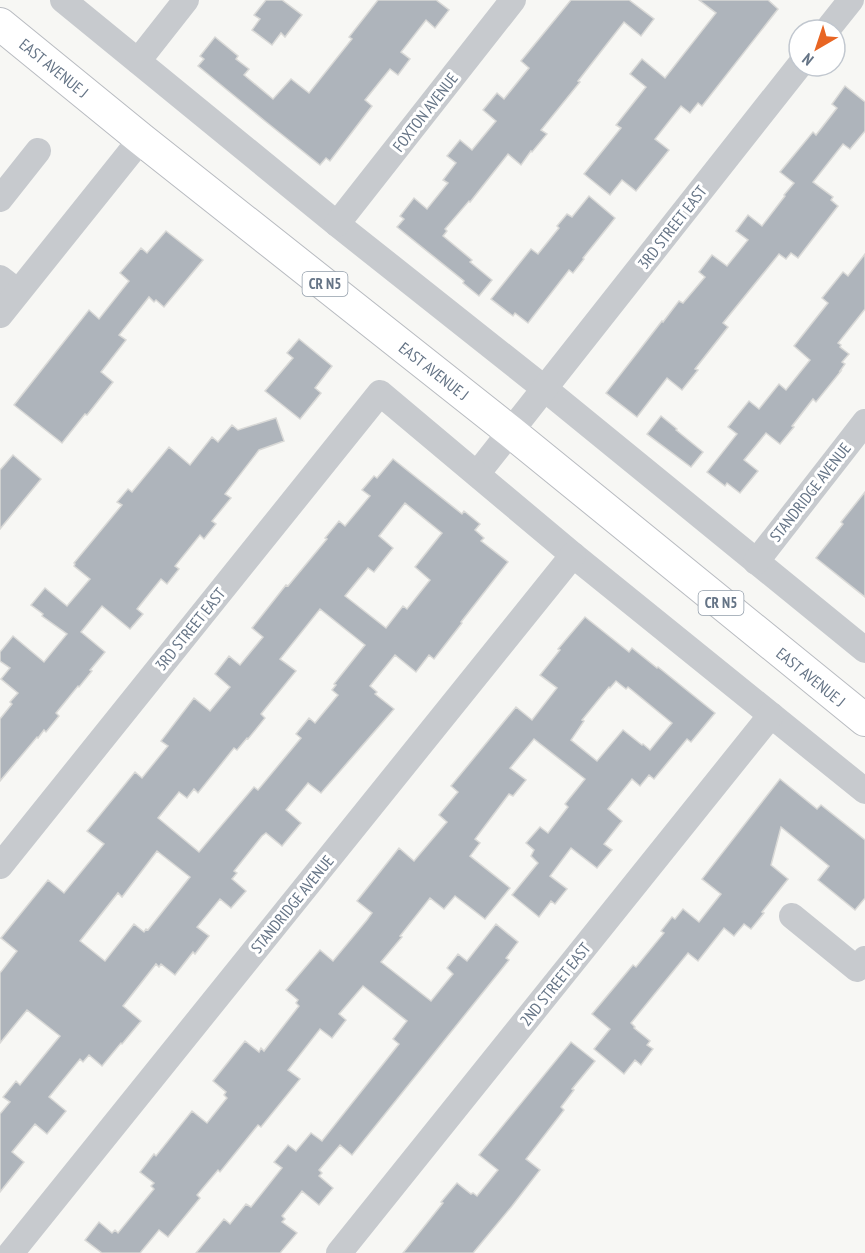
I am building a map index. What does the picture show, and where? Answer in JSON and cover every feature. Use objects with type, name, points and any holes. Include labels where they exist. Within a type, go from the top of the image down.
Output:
[{"type":"main road","name":"EAST AVENUE J","points":[[0,24],[141,139],[511,432],[865,720]]},
{"type":"street","points":[[63,0],[337,224],[545,388],[865,650]]},
{"type":"street","points":[[138,61],[186,0]]},
{"type":"street","name":"FOXTON AVENUE","points":[[337,224],[513,0]]},
{"type":"street","points":[[837,18],[851,0]]},
{"type":"street","name":"3RD STREET EAST","points":[[0,866],[380,393],[477,474],[790,78]]},
{"type":"street","points":[[0,315],[9,285],[141,139]]},
{"type":"street","points":[[0,199],[38,151]]},
{"type":"street","name":"STANDRIDGE AVENUE","points":[[756,562],[865,422]]},
{"type":"street","points":[[477,474],[573,555],[865,791]]},
{"type":"street","name":"STANDRIDGE AVENUE","points":[[11,1253],[573,555]]},
{"type":"street","name":"2ND STREET EAST","points":[[339,1253],[771,715]]},
{"type":"street","points":[[792,915],[857,969],[865,959]]},
{"type":"building","points":[[266,0],[282,0],[302,15],[285,37],[281,33],[272,45],[252,30],[260,19],[254,15]]},
{"type":"building","points":[[378,0],[436,0],[449,10],[435,28],[426,20],[401,52],[410,59],[398,75],[390,69],[365,100],[372,106],[330,161],[326,158],[320,165],[198,66],[204,59],[200,56],[215,37],[238,56],[236,59],[249,69],[244,75],[273,99],[291,79],[309,93],[352,39],[349,37]]},
{"type":"building","points":[[571,0],[629,0],[654,19],[641,36],[624,22],[541,130],[547,134],[521,165],[508,154],[445,229],[447,231],[443,236],[492,280],[479,296],[463,283],[464,281],[397,227],[404,219],[400,216],[414,198],[427,209],[448,183],[443,180],[456,163],[447,156],[460,140],[472,150],[496,121],[483,110],[497,93],[504,99],[529,68],[521,61]]},
{"type":"building","points":[[699,0],[768,0],[778,9],[702,106],[698,103],[690,113],[681,106],[655,139],[669,150],[636,191],[622,180],[610,195],[584,174],[621,128],[616,125],[646,87],[630,74],[642,59],[665,78],[716,13]]},
{"type":"building","points":[[845,86],[865,102],[865,131],[850,149],[843,144],[813,182],[833,197],[831,200],[838,206],[798,258],[791,253],[786,259],[779,254],[723,323],[728,327],[695,369],[698,370],[682,390],[667,378],[637,417],[606,393],[679,301],[683,303],[705,277],[699,272],[712,255],[727,266],[748,240],[736,231],[748,215],[762,226],[794,183],[780,172],[813,132],[816,135],[837,108],[832,104]]},
{"type":"building","points":[[589,196],[615,218],[573,273],[569,270],[528,323],[515,313],[513,316],[491,299],[531,249],[538,254],[567,214],[572,217]]},
{"type":"building","points":[[166,231],[203,260],[164,307],[149,297],[119,335],[126,340],[101,372],[113,382],[62,443],[14,405],[89,310],[99,319],[129,281],[120,273],[141,248],[147,253]]},
{"type":"building","points":[[865,254],[865,309],[838,343],[849,354],[842,362],[845,364],[841,371],[816,402],[813,399],[780,444],[766,433],[744,460],[758,471],[740,493],[727,483],[725,486],[707,472],[737,434],[728,427],[749,401],[759,409],[779,384],[786,390],[810,360],[794,346],[828,303],[822,298],[843,272],[848,276]]},
{"type":"building","points":[[299,339],[332,366],[315,388],[321,393],[300,419],[265,391],[293,358],[287,353]]},
{"type":"building","points":[[661,416],[703,452],[691,467],[647,434]]},
{"type":"building","points":[[276,418],[284,441],[259,450],[225,494],[231,498],[212,521],[216,524],[204,539],[200,535],[175,566],[179,569],[167,584],[161,579],[137,609],[143,614],[130,629],[102,606],[81,632],[105,652],[56,713],[59,716],[46,732],[44,730],[37,737],[0,781],[0,719],[18,693],[1,679],[10,668],[0,661],[0,652],[13,636],[44,662],[67,634],[31,605],[45,588],[67,606],[90,579],[74,566],[74,563],[122,505],[117,502],[128,489],[132,492],[169,447],[190,465],[212,437],[218,442],[232,425],[238,430]]},
{"type":"building","points":[[13,455],[41,479],[0,529],[0,470]]},
{"type":"building","points":[[393,459],[462,514],[464,511],[480,524],[475,530],[484,538],[481,541],[508,562],[434,659],[429,655],[416,672],[395,655],[370,686],[377,692],[375,694],[394,709],[321,793],[308,783],[286,810],[301,823],[282,846],[266,833],[262,836],[234,871],[237,873],[232,879],[246,891],[231,908],[220,899],[197,927],[209,936],[195,954],[193,952],[175,975],[161,964],[159,967],[156,964],[123,1006],[141,1021],[102,1066],[89,1055],[83,1062],[80,1059],[49,1097],[66,1111],[47,1134],[35,1124],[12,1152],[24,1162],[0,1192],[0,1114],[10,1102],[3,1097],[16,1081],[20,1085],[60,1036],[27,1010],[0,1043],[0,973],[17,951],[1,938],[48,880],[64,893],[104,844],[87,831],[135,772],[142,778],[168,746],[161,741],[194,698],[210,711],[230,687],[215,674],[229,656],[240,665],[263,637],[252,628],[327,539],[325,538],[339,521],[345,526],[370,496],[362,490],[374,476],[377,478]],"holes":[[[405,503],[442,533],[415,567],[430,580],[407,609],[403,606],[386,628],[345,596],[368,568],[374,572],[393,548],[379,536]],[[320,609],[365,645],[334,684],[336,685],[332,690],[338,695],[315,723],[309,718],[296,734],[301,738],[258,790],[254,787],[199,852],[158,818],[179,792],[187,798],[194,789],[198,793],[234,748],[237,750],[265,718],[261,714],[296,671],[280,659]],[[157,851],[190,877],[148,930],[144,932],[134,924],[105,961],[80,941],[118,893],[122,897]]]},
{"type":"building","points":[[865,492],[865,597],[816,558]]},
{"type":"building","points":[[585,617],[629,652],[632,648],[658,667],[715,713],[691,742],[687,739],[654,779],[649,775],[640,786],[632,779],[608,809],[622,821],[604,844],[612,850],[597,868],[571,848],[550,876],[567,889],[555,904],[551,901],[539,917],[512,895],[538,863],[531,856],[534,850],[526,843],[540,827],[548,833],[568,807],[565,804],[585,779],[534,739],[510,768],[526,780],[513,796],[509,794],[475,839],[480,843],[470,856],[510,888],[485,919],[455,896],[444,909],[430,898],[381,962],[431,1001],[453,974],[447,968],[458,954],[467,961],[496,924],[518,942],[506,958],[509,960],[352,1155],[340,1145],[319,1170],[322,1173],[319,1176],[333,1188],[319,1205],[302,1191],[282,1216],[285,1219],[282,1222],[297,1233],[280,1253],[196,1253],[224,1219],[230,1224],[246,1204],[251,1207],[282,1168],[274,1162],[288,1145],[296,1151],[311,1133],[322,1141],[399,1044],[393,1039],[407,1021],[363,986],[339,1014],[346,1020],[332,1038],[320,1029],[288,1070],[300,1079],[261,1127],[258,1125],[220,1172],[218,1170],[197,1195],[200,1198],[168,1237],[159,1230],[140,1253],[102,1253],[85,1240],[99,1222],[112,1233],[115,1230],[118,1233],[154,1189],[151,1186],[154,1183],[140,1172],[192,1111],[207,1123],[227,1098],[224,1095],[226,1092],[213,1081],[245,1041],[259,1052],[261,1048],[264,1051],[299,1006],[296,1003],[298,1000],[286,990],[320,950],[333,961],[367,920],[372,913],[357,901],[399,848],[414,861],[447,822],[439,815],[458,792],[451,786],[516,707],[532,720],[557,688],[540,675],[560,650],[558,649]],"holes":[[[616,681],[626,689],[628,687],[672,723],[650,750],[623,730],[597,761],[571,740],[584,721],[582,720],[609,687]]]},
{"type":"building","points":[[780,779],[817,809],[821,805],[865,840],[865,898],[855,910],[818,880],[829,866],[781,827],[771,865],[788,879],[751,929],[744,924],[734,936],[724,928],[698,961],[688,953],[631,1023],[650,1041],[647,1045],[653,1049],[641,1065],[635,1060],[624,1074],[594,1049],[610,1029],[592,1014],[633,965],[636,967],[664,933],[661,931],[672,917],[675,919],[683,909],[699,922],[721,894],[702,879]]},
{"type":"building","points":[[571,1042],[595,1061],[572,1089],[574,1090],[561,1107],[564,1110],[526,1159],[540,1170],[512,1206],[473,1253],[403,1253],[457,1183],[477,1196],[498,1170],[479,1155]]}]
